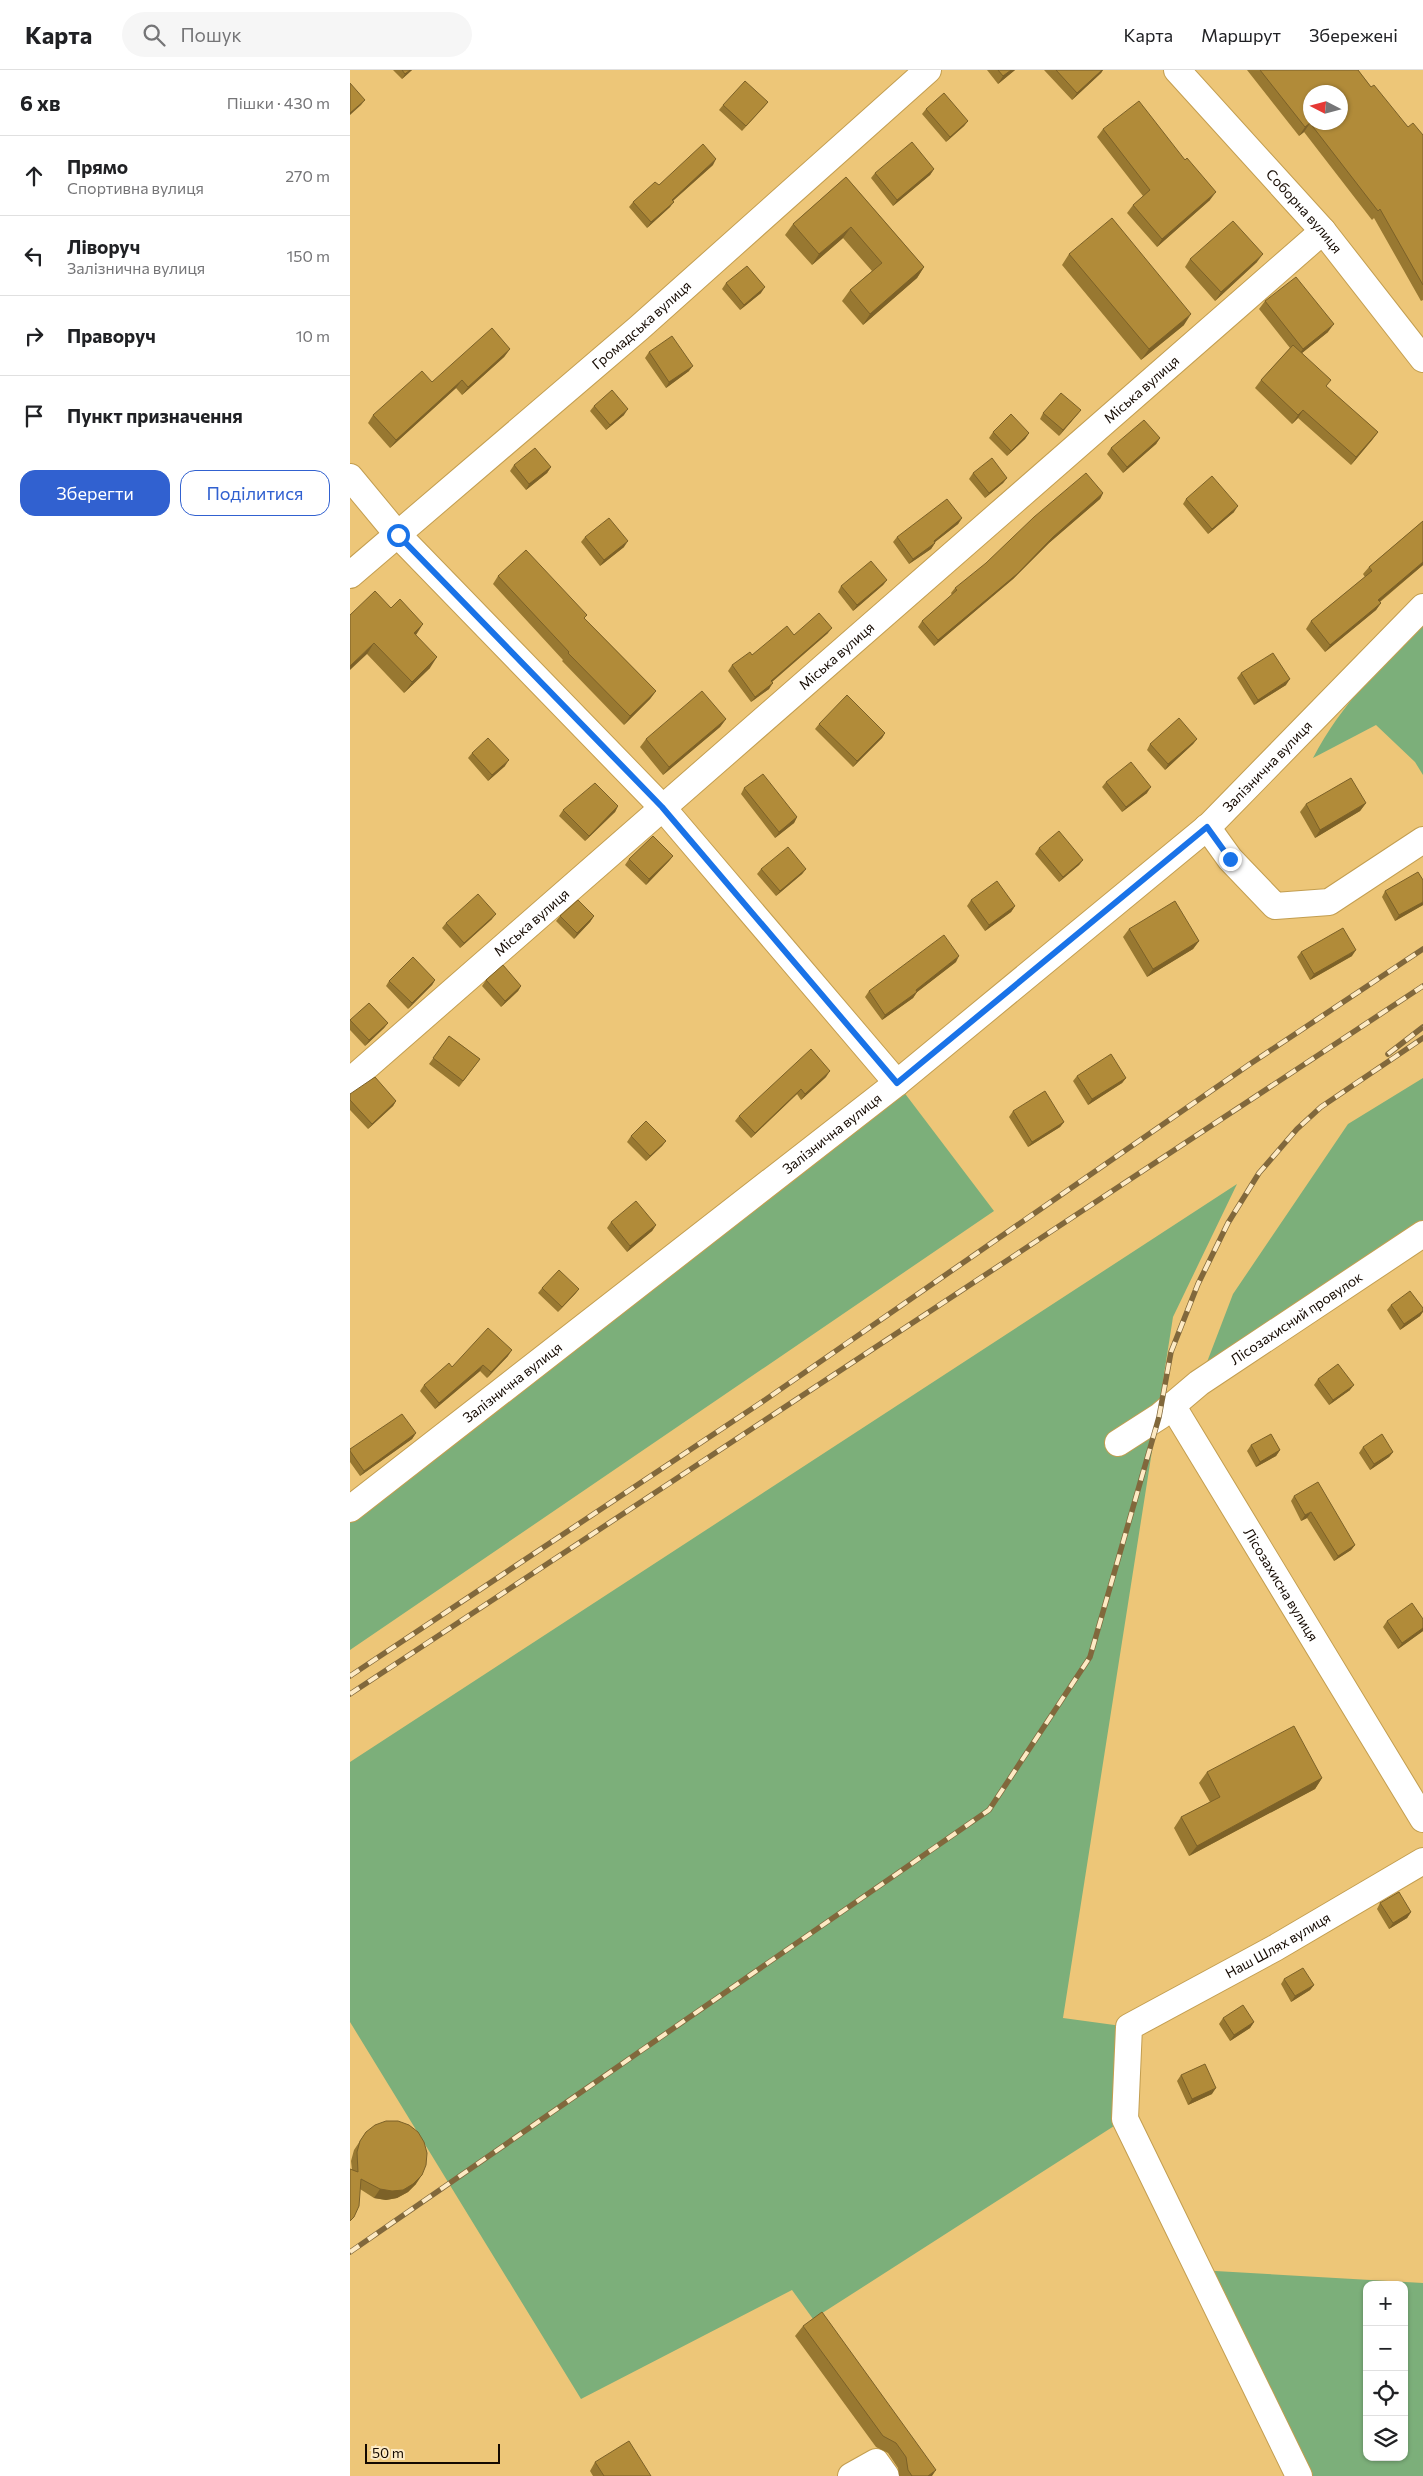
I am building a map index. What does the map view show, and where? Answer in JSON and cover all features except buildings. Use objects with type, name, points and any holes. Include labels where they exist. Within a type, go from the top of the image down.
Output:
[{"type":"street","name":"Громадська вулиця","points":[[350,575],[639,328],[928,70]]},
{"type":"street","name":"Соборна вулиця","points":[[1177,70],[1323,231],[1423,359]]},
{"type":"street","name":"Міська вулиця","points":[[350,1081],[1323,231]]},
{"type":"street","points":[[350,477],[398,535],[662,807],[897,1083]]},
{"type":"street","name":"Залізнична вулиця","points":[[350,1509],[897,1083],[1207,827],[1423,607]]},
{"type":"street","points":[[1207,827],[1230,859],[1275,906],[1329,902],[1423,840]]},
{"type":"street","name":"Лісозахисний провулок","points":[[1172,1405],[1200,1383],[1423,1234]]},
{"type":"street","points":[[1118,1443],[1160,1416],[1172,1405]]},
{"type":"street","name":"Лісозахисна вулиця","points":[[1172,1405],[1423,1819]]},
{"type":"street","name":"Наш Шлях вулиця","points":[[1299,2476],[1126,2119],[1129,2027],[1275,1948],[1423,1861]]},
{"type":"street","points":[[851,2476],[876,2462],[886,2476]]},
{"type":"green space","points":[[1423,625],[1423,775],[1415,762],[1376,725],[1313,758],[1336,720],[1362,687]]},
{"type":"green space","points":[[1423,1078],[1423,1234],[1199,1383],[1233,1294],[1348,1124]]},
{"type":"green space","points":[[897,1083],[994,1211],[350,1650],[350,1509]]},
{"type":"green space","points":[[1237,1184],[1173,1317],[1063,2018],[1129,2027],[1125,2119],[813,2319],[792,2290],[581,2399],[350,2022],[350,1762]]},
{"type":"green space","points":[[1198,2270],[1388,2281],[1363,2281],[1363,2461],[1408,2461],[1408,2282],[1423,2283],[1423,2476],[1299,2476]]},
{"type":"railway","points":[[350,1676],[762,1402],[1250,1064],[1423,949]]},
{"type":"railway","points":[[350,1694],[1423,986]]},
{"type":"railway","points":[[1388,1054],[1423,1027]]},
{"type":"railway","points":[[350,2252],[989,1810],[1090,1657],[1159,1417],[1171,1352],[1198,1284],[1228,1223],[1259,1173],[1297,1129],[1321,1107],[1423,1038]]},
{"type":"route","points":[[398,535],[662,807],[897,1083],[1207,827],[1230,859]]}]
